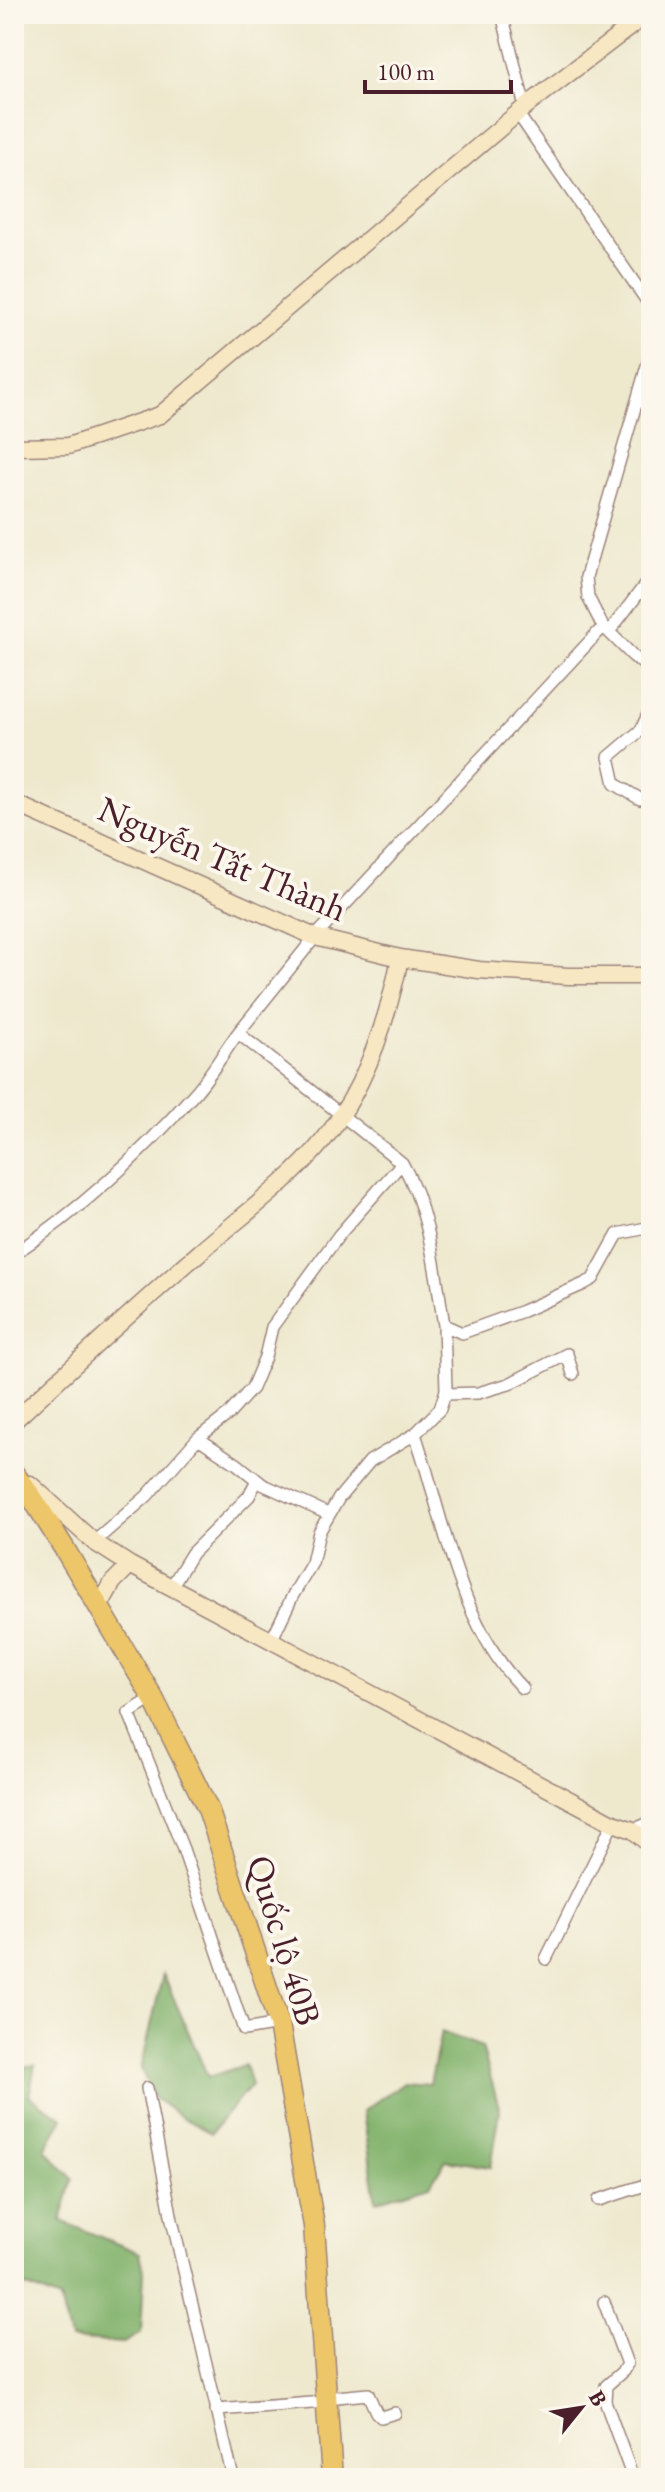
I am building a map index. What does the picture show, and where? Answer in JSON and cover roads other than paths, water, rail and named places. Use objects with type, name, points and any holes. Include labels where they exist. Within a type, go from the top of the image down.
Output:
[{"type":"highway","name":"Quốc lộ 40B","points":[[14,1474],[33,1499],[153,1698],[208,1809],[279,2024],[314,2226],[332,2478]]},
{"type":"main road","points":[[14,447],[68,446],[160,415],[522,110],[647,14]]},
{"type":"main road","name":"Nguyễn Tất Thành","points":[[14,803],[315,937],[400,958],[502,972],[651,976]]},
{"type":"main road","points":[[14,1421],[287,1177],[322,1141],[371,1059],[400,958]]},
{"type":"main road","points":[[14,1468],[49,1504],[94,1542],[130,1565],[613,1823],[633,1830],[651,1846]]},
{"type":"main road","points":[[99,1607],[113,1582],[130,1565]]},
{"type":"street","points":[[502,14],[522,110],[651,307]]},
{"type":"street","points":[[651,352],[586,577],[588,597],[606,629],[651,670]]},
{"type":"street","points":[[14,1254],[145,1146],[196,1092],[238,1033],[315,937],[606,629],[651,577]]},
{"type":"street","points":[[640,799],[615,784],[609,757],[641,730],[651,708]]},
{"type":"street","points":[[238,1033],[402,1163],[426,1227],[444,1325],[445,1394],[440,1409],[415,1434],[370,1461],[328,1514],[319,1532],[312,1563],[272,1639]]},
{"type":"street","points":[[94,1542],[147,1496],[198,1438],[229,1414],[252,1388],[265,1357],[272,1327],[339,1235],[402,1163]]},
{"type":"street","points":[[444,1325],[462,1333],[567,1293],[593,1279],[618,1234],[651,1227]]},
{"type":"street","points":[[445,1394],[478,1393],[509,1384],[567,1354],[573,1374]]},
{"type":"street","points":[[415,1434],[440,1524],[478,1622],[499,1662],[522,1688]]},
{"type":"street","points":[[198,1438],[257,1480],[328,1514]]},
{"type":"street","points":[[171,1587],[192,1553],[249,1496],[257,1480]]},
{"type":"street","points":[[153,1698],[129,1713],[183,1849],[244,2030],[279,2024]]},
{"type":"street","points":[[633,1830],[651,1822]]},
{"type":"street","points":[[546,1959],[613,1823]]},
{"type":"street","points":[[147,2088],[163,2178],[233,2478]]},
{"type":"street","points":[[599,2200],[651,2183]]},
{"type":"street","points":[[604,2302],[627,2364],[606,2386],[605,2401],[633,2478]]},
{"type":"street","points":[[216,2410],[368,2394],[381,2417],[395,2413]]}]
